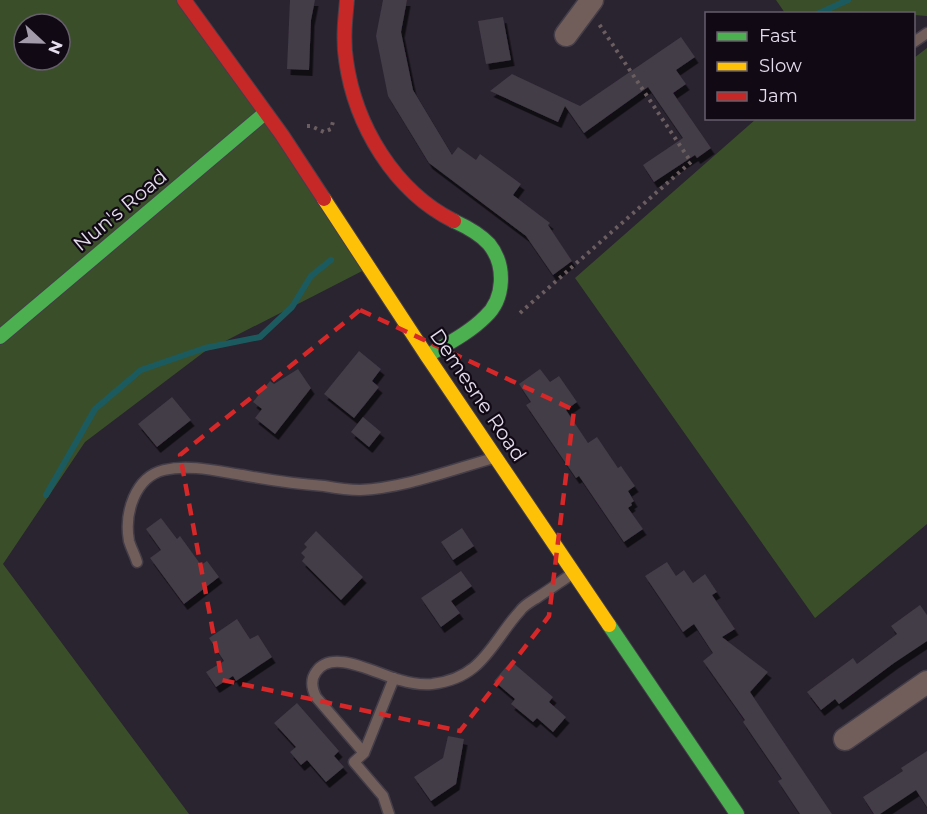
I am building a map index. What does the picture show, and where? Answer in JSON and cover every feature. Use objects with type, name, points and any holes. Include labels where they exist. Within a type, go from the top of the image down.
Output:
[{"type":"street","name":"Demesne Road","points":[[184,0],[282,135],[737,814]]},
{"type":"street","points":[[347,0],[344,30],[345,54],[359,113],[369,135],[396,175],[413,192],[432,208],[474,232],[488,244],[499,264],[500,287],[498,299],[492,310],[484,319],[428,356]]},
{"type":"street","points":[[566,34],[590,3]]},
{"type":"street","name":"Nun's Road","points":[[0,337],[265,113]]},
{"type":"street","points":[[845,739],[927,682]]},
{"type":"lane","points":[[137,562],[130,541],[131,504],[139,487],[151,475],[165,470],[177,468],[211,470],[277,481],[358,490],[388,487],[497,458]]},
{"type":"lane","points":[[364,753],[316,698],[312,684],[313,677],[321,666],[333,661],[357,665],[419,684],[431,684],[456,677],[487,655],[521,609],[574,572]]},
{"type":"lane","points":[[389,814],[383,796],[354,762],[364,753],[394,678]]},
{"type":"path","points":[[516,316],[691,162],[590,3]]},
{"type":"path","points":[[282,135],[292,127],[311,126],[324,132],[331,129],[334,117]]},
{"type":"highlighted area","points":[[360,310],[574,410],[549,616],[460,731],[222,680],[180,455]]},
{"type":"green space","points":[[0,0],[184,0],[370,267],[204,352],[85,442],[3,564],[189,814],[0,814]]},
{"type":"green space","points":[[776,0],[927,0],[927,16],[915,15],[915,12],[784,12]]},
{"type":"green space","points":[[927,48],[927,524],[815,618],[575,278],[755,120],[915,120],[915,57]]},
{"type":"building","points":[[290,0],[315,0],[311,20],[309,70],[287,69]]},
{"type":"building","points":[[383,0],[407,0],[401,32],[413,90],[452,155],[458,147],[476,160],[480,154],[521,184],[513,195],[550,223],[548,225],[572,261],[553,275],[526,236],[429,163],[388,96],[376,36]]},
{"type":"building","points":[[503,17],[511,60],[486,64],[478,21]]},
{"type":"building","points":[[681,37],[695,57],[676,70],[686,84],[673,93],[711,148],[697,158],[695,155],[654,182],[643,165],[683,138],[648,87],[584,133],[565,106],[558,122],[490,91],[512,74],[580,106]]},
{"type":"building","points":[[359,351],[381,369],[372,381],[379,387],[354,418],[324,394]]},
{"type":"building","points":[[298,369],[311,388],[275,434],[255,418],[262,409],[253,402],[270,381],[274,384]]},
{"type":"building","points":[[540,369],[550,382],[559,376],[577,402],[566,410],[588,443],[597,437],[618,468],[621,466],[635,486],[628,491],[634,501],[628,508],[643,529],[624,542],[579,476],[576,478],[526,405],[531,402],[519,384]]},
{"type":"building","points":[[172,397],[191,420],[157,447],[138,424]]},
{"type":"building","points":[[363,417],[381,432],[369,447],[351,432]]},
{"type":"building","points":[[161,518],[177,539],[180,536],[201,565],[207,561],[219,577],[184,604],[150,558],[161,550],[146,529]]},
{"type":"building","points":[[462,528],[474,546],[453,560],[441,542]]},
{"type":"building","points":[[316,531],[363,577],[341,600],[302,561],[305,557],[301,553],[307,547],[304,544]]},
{"type":"building","points":[[667,562],[676,576],[684,570],[693,583],[705,574],[717,592],[712,595],[735,629],[722,637],[768,672],[750,692],[832,814],[800,814],[778,781],[782,779],[743,722],[745,720],[703,661],[713,653],[694,624],[683,632],[645,576]]},
{"type":"building","points":[[461,571],[472,586],[451,601],[460,613],[441,627],[421,598]]},
{"type":"building","points":[[920,605],[927,615],[927,641],[839,704],[835,699],[821,710],[807,692],[853,658],[857,664],[897,634],[891,626]]},
{"type":"building","points":[[237,619],[250,639],[258,635],[272,657],[236,681],[233,676],[216,687],[206,672],[224,661],[209,638]]},
{"type":"building","points":[[511,661],[553,697],[549,702],[566,717],[553,732],[537,718],[533,722],[511,704],[515,699],[494,681]]},
{"type":"building","points":[[297,703],[339,751],[334,756],[344,767],[326,782],[307,760],[301,765],[290,752],[296,747],[274,723]]},
{"type":"building","points":[[448,736],[464,739],[456,784],[431,801],[414,777],[443,758]]},
{"type":"building","points":[[927,751],[927,807],[916,790],[880,814],[874,814],[863,797],[903,771],[901,768]]},
{"type":"waterway","points":[[821,12],[848,0]]},
{"type":"waterway","points":[[46,495],[95,409],[141,370],[205,348],[260,337],[292,307],[311,276],[331,260]]},
{"type":"traffic: fast","points":[[0,337],[265,113]]},
{"type":"traffic: fast","points":[[427,356],[479,323],[492,310],[500,292],[500,272],[495,252],[482,237],[454,221]]},
{"type":"traffic: fast","points":[[609,625],[737,814]]},
{"type":"traffic: slow","points":[[324,199],[609,625]]},
{"type":"traffic: jam","points":[[184,0],[282,135],[324,199]]},
{"type":"traffic: jam","points":[[347,0],[344,38],[346,60],[358,108],[368,132],[381,154],[413,192],[454,221]]}]
